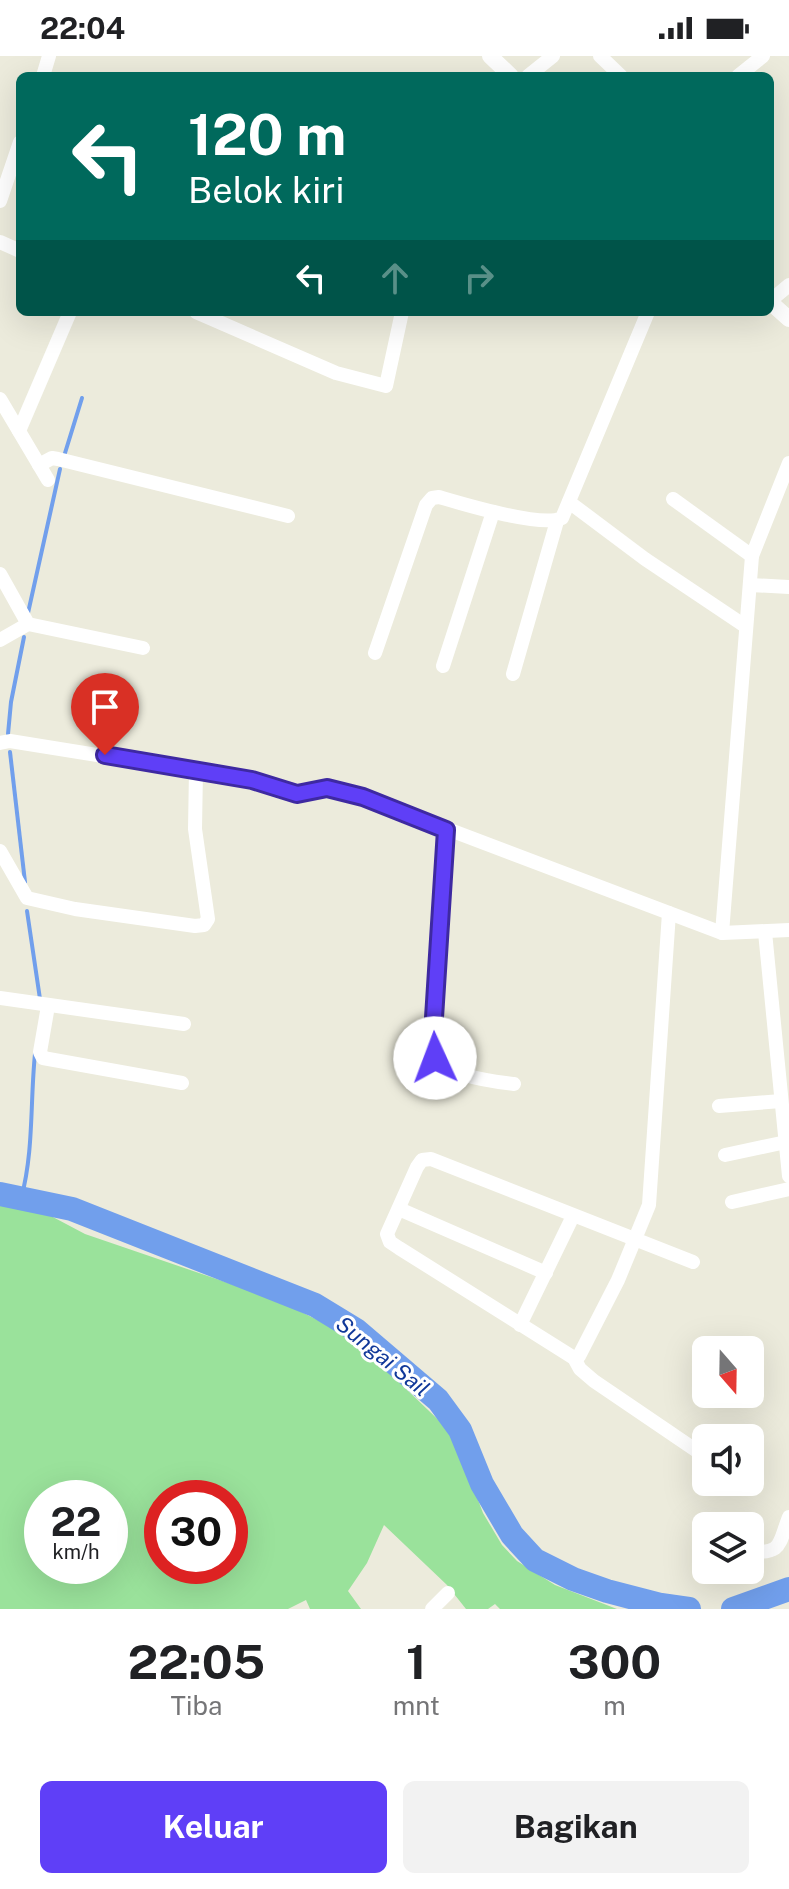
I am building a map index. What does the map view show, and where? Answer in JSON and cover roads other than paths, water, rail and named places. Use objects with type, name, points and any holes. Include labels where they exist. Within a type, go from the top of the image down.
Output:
[{"type":"street","points":[[490,56],[507,72]]},
{"type":"street","points":[[533,72],[553,56]]},
{"type":"street","points":[[600,56],[617,72]]},
{"type":"street","points":[[743,72],[763,56]]},
{"type":"street","points":[[0,201],[16,154]]},
{"type":"street","points":[[774,298],[789,285]]},
{"type":"street","points":[[774,306],[789,319]]},
{"type":"street","points":[[19,431],[68,316]]},
{"type":"street","points":[[205,316],[336,373],[386,386],[401,316]]},
{"type":"street","points":[[375,653],[429,501],[439,497],[493,512],[557,521],[562,518],[646,316]]},
{"type":"street","points":[[0,399],[48,480]]},
{"type":"street","points":[[39,465],[52,458],[58,459],[288,516]]},
{"type":"street","points":[[722,933],[752,556],[789,463]]},
{"type":"street","points":[[673,499],[752,556]]},
{"type":"street","points":[[569,502],[645,559],[745,626]]},
{"type":"street","points":[[443,666],[493,512]]},
{"type":"street","points":[[513,674],[557,521]]},
{"type":"street","points":[[0,574],[28,624]]},
{"type":"street","points":[[750,585],[789,587]]},
{"type":"street","points":[[0,640],[28,624],[143,648]]},
{"type":"street","points":[[0,743],[10,741],[196,770],[252,780],[297,794],[327,788],[363,797],[722,933],[789,930]]},
{"type":"street","points":[[0,851],[27,898],[75,909],[204,925],[208,919],[195,829],[196,770]]},
{"type":"street","points":[[446,830],[432,1049],[435,1058],[444,1066],[478,1079],[514,1084]]},
{"type":"street","points":[[574,1358],[579,1356],[618,1280],[649,1205],[669,913]]},
{"type":"street","points":[[765,932],[789,1176]]},
{"type":"street","points":[[0,998],[184,1024]]},
{"type":"street","points":[[48,1006],[40,1052],[43,1058],[182,1083]]},
{"type":"street","points":[[719,1106],[781,1101]]},
{"type":"street","points":[[725,1155],[786,1142]]},
{"type":"street","points":[[692,1448],[594,1381],[580,1369],[574,1358],[390,1242],[387,1234],[417,1167],[426,1159],[693,1262]]},
{"type":"street","points":[[732,1202],[789,1189]]},
{"type":"street","points":[[399,1209],[546,1273]]},
{"type":"street","points":[[520,1325],[573,1216]]},
{"type":"street","points":[[764,1552],[777,1548],[789,1517]]},
{"type":"street","points":[[432,1609],[448,1593]]},
{"type":"waterway","points":[[65,453],[82,398]]},
{"type":"waterway","points":[[28,613],[60,469]]},
{"type":"waterway","points":[[8,734],[24,637]]},
{"type":"waterway","points":[[10,752],[25,882]]},
{"type":"waterway","points":[[27,911],[40,999]]},
{"type":"waterway","points":[[21,1199],[30,1145],[35,1054]]},
{"type":"waterway","name":"Sungai Sail","points":[[0,1194],[72,1209],[315,1305],[356,1330],[438,1400],[460,1430],[482,1484],[512,1535],[535,1560],[573,1579],[607,1591],[689,1609]]},
{"type":"waterway","name":"Sungai Sail","points":[[733,1609],[789,1589]]}]
